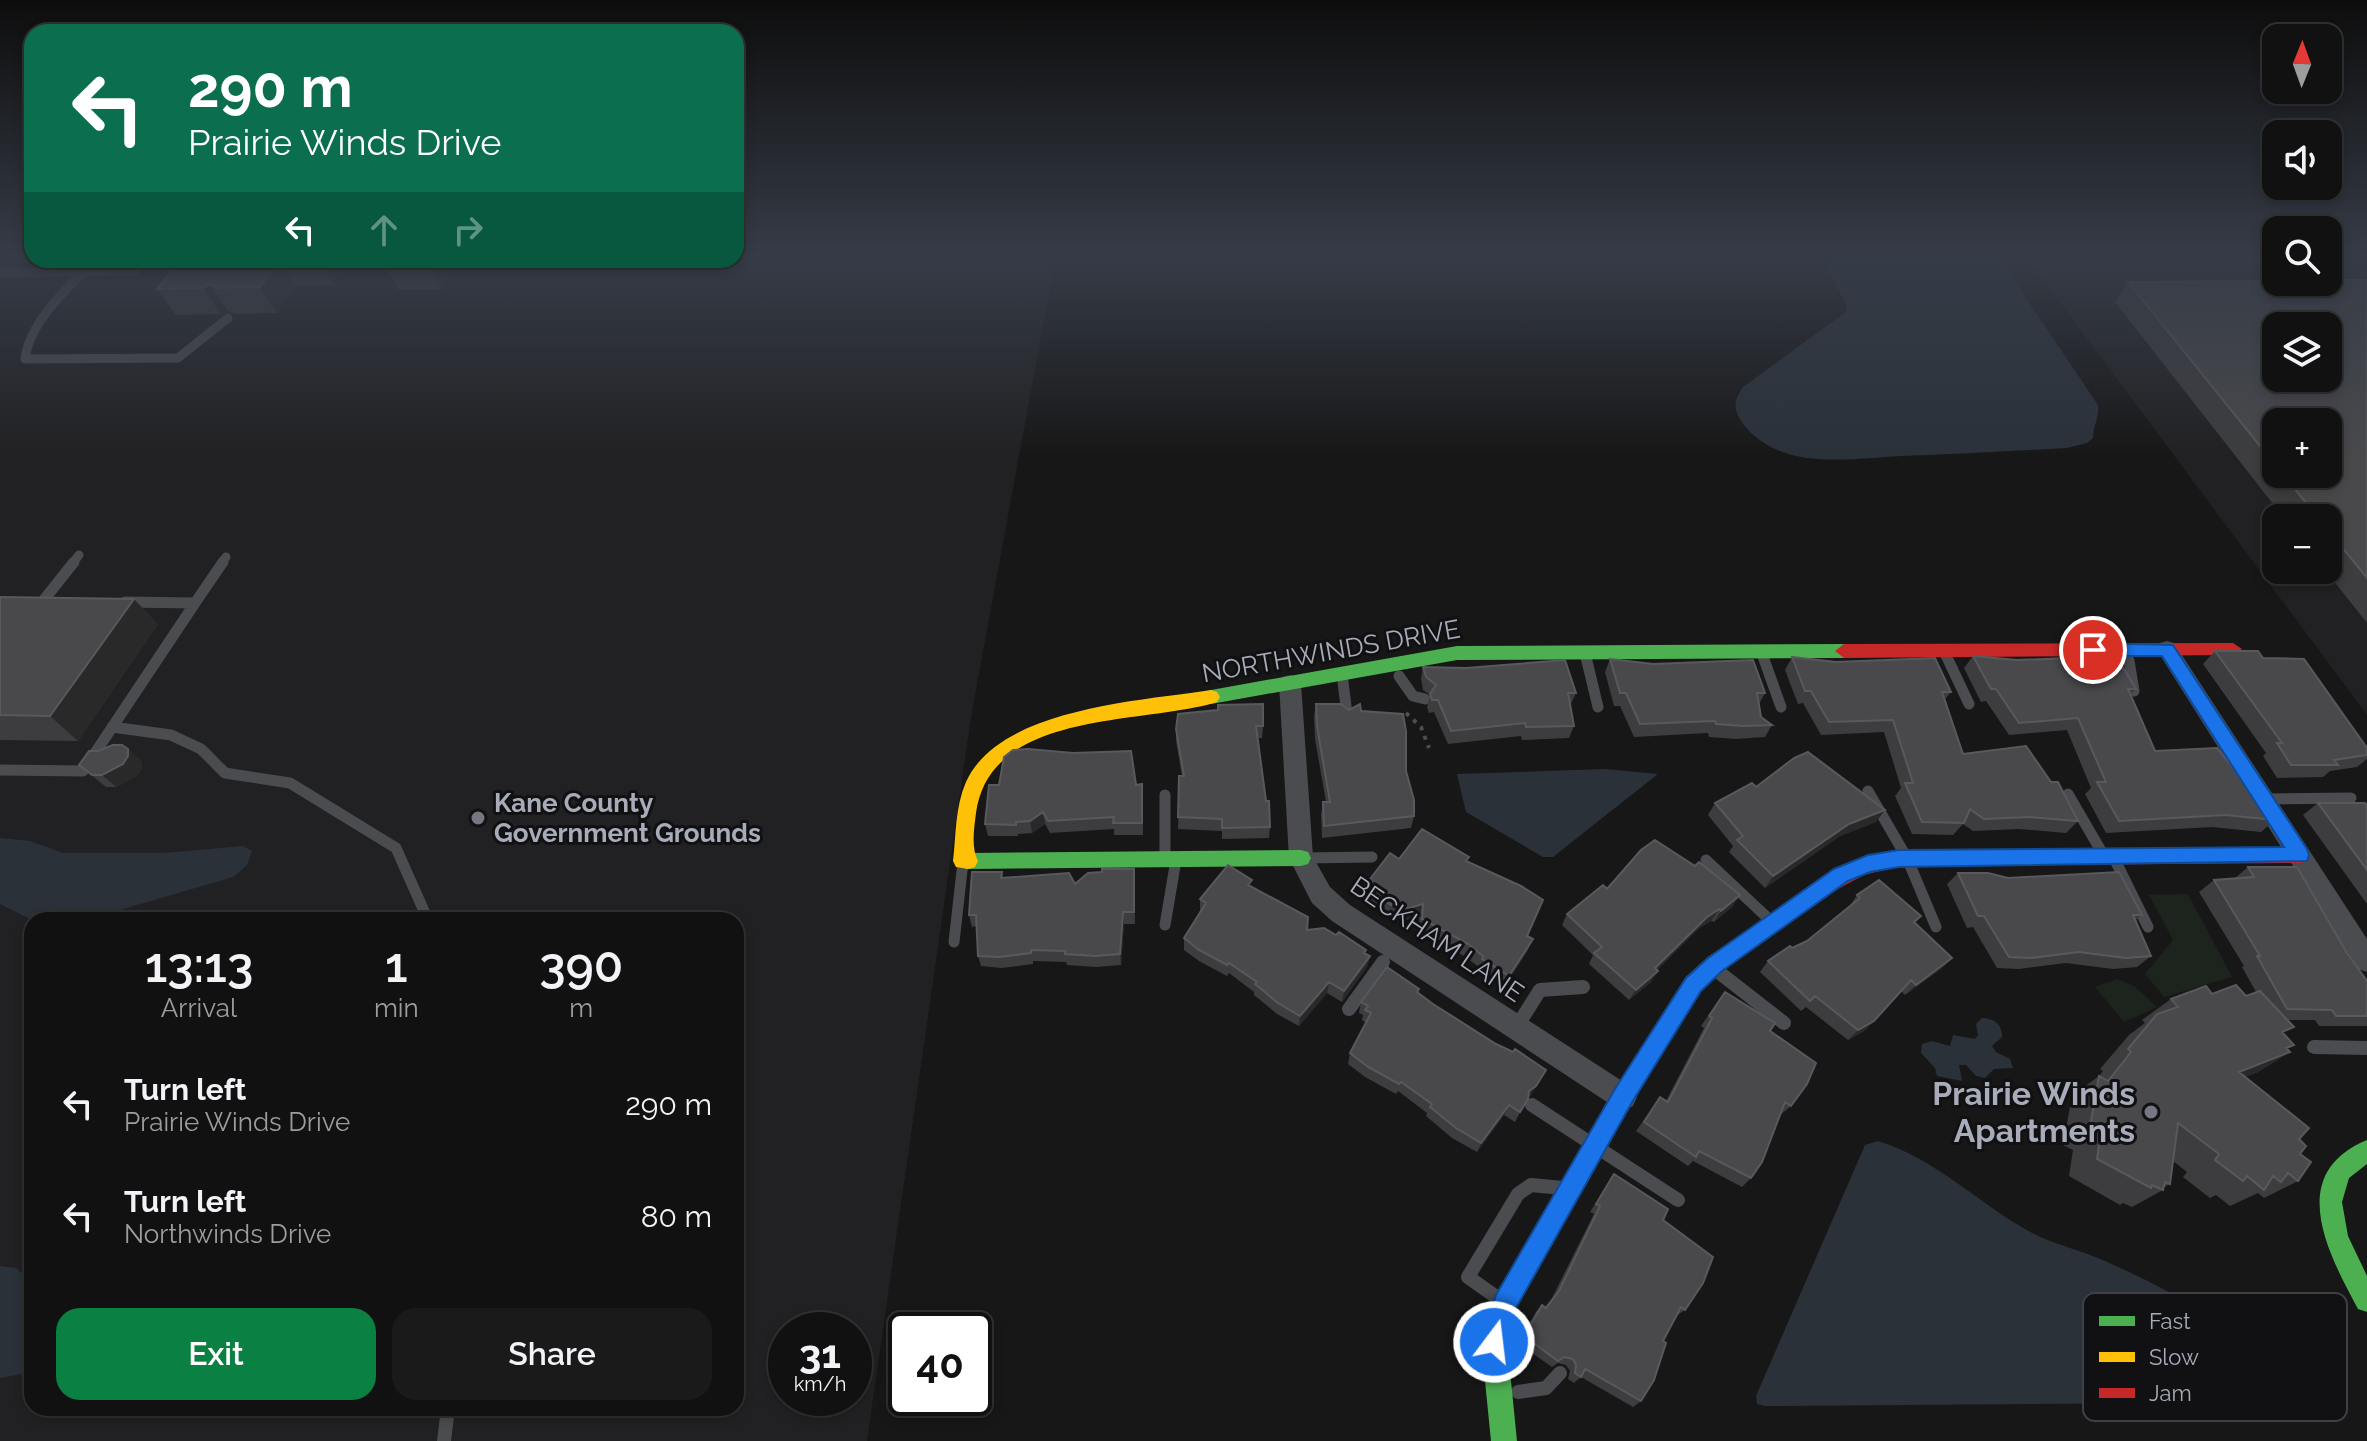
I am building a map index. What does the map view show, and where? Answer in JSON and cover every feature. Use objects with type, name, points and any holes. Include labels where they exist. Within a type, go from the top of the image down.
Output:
[{"type":"street","points":[[2167,649],[2367,961]]},
{"type":"street","name":"NORTHWINDS DRIVE","points":[[963,861],[974,783],[983,767],[1026,736],[1049,726],[1457,653],[2233,649]]},
{"type":"street","name":"BECKHAM LANE","points":[[1290,683],[1301,858],[1317,888],[1341,913],[1623,1097]]},
{"type":"street","points":[[1504,1441],[1495,1383],[1494,1342],[1504,1304],[1623,1097],[1693,984],[1713,967],[1841,875],[1868,864],[1907,858],[2300,855]]},
{"type":"street","points":[[963,861],[1301,858]]},
{"type":"street","points":[[2367,1151],[2342,1168],[2333,1186],[2332,1213],[2340,1246],[2367,1300]]},
{"type":"lane","points":[[42,322],[24,349],[25,359],[178,358],[223,322]]},
{"type":"lane","points":[[43,601],[79,555]]},
{"type":"lane","points":[[0,770],[83,771],[226,557]]},
{"type":"lane","points":[[29,601],[59,601]]},
{"type":"lane","points":[[119,602],[195,603]]},
{"type":"lane","points":[[2123,649],[2129,661],[2134,691]]},
{"type":"lane","points":[[1761,651],[1781,707]]},
{"type":"lane","points":[[1943,651],[1969,704]]},
{"type":"lane","points":[[1585,653],[1598,707]]},
{"type":"lane","points":[[1342,674],[1347,714]]},
{"type":"lane","points":[[1399,676],[1413,696],[1425,699]]},
{"type":"lane","points":[[112,727],[171,735],[201,749],[225,773],[290,783],[396,848],[424,912]]},
{"type":"lane","points":[[1868,791],[1907,858],[1936,927]]},
{"type":"lane","points":[[2068,794],[2109,856],[2148,927]]},
{"type":"lane","points":[[1165,795],[1170,860],[1165,925]]},
{"type":"lane","points":[[2263,799],[2351,798]]},
{"type":"lane","points":[[1301,858],[1372,857]]},
{"type":"lane","points":[[1706,860],[1773,923]]},
{"type":"lane","points":[[954,942],[963,861]]},
{"type":"lane","points":[[1349,1009],[1383,962]]},
{"type":"lane","points":[[1713,967],[1784,1023]]},
{"type":"lane","points":[[1515,1028],[1540,990],[1583,987]]},
{"type":"lane","points":[[2314,1047],[2367,1048]]},
{"type":"lane","points":[[1532,1105],[1678,1200]]},
{"type":"lane","points":[[1504,1304],[1468,1277],[1475,1265],[1518,1194],[1531,1185],[1572,1189]]},
{"type":"lane","points":[[1518,1392],[1546,1388],[1560,1373]]},
{"type":"lane","points":[[444,1441],[447,1416]]},
{"type":"shaded area","name":"Kane County Government Grounds","points":[[0,322],[1044,322],[971,717],[872,1406],[872,1312],[768,1312],[768,1416],[871,1416],[867,1441],[0,1441]]},
{"type":"shaded area","points":[[1832,322],[2042,322],[2098,405],[2098,413],[2093,438],[2087,443],[2067,448],[1835,460],[1789,454],[1761,441],[1744,425],[1736,411],[1737,397],[1743,387]]},
{"type":"shaded area","points":[[2075,322],[2262,322],[2262,392],[2342,392],[2342,322],[2367,322],[2367,715],[2270,584],[2342,584],[2342,504],[2262,504],[2262,574]]},
{"type":"shaded area","points":[[1605,769],[1658,774],[1553,857],[1543,857],[1466,812],[1457,774]]},
{"type":"shaded area","points":[[0,838],[30,841],[63,853],[164,853],[243,846],[252,851],[247,865],[233,877],[113,912],[24,912],[24,916],[0,904]]},
{"type":"shaded area","points":[[2188,894],[2232,977],[2164,997],[2145,974],[2173,940],[2149,895]]},
{"type":"shaded area","points":[[2117,979],[2134,986],[2157,1007],[2124,1022],[2095,987]]},
{"type":"shaded area","points":[[1982,1018],[1999,1026],[2002,1037],[1992,1046],[1996,1052],[2010,1059],[2013,1068],[1994,1069],[1985,1078],[1976,1076],[1966,1065],[1959,1065],[1962,1081],[1937,1076],[1935,1068],[1921,1053],[1922,1044],[1932,1041],[1950,1046],[1953,1035],[1975,1039],[1978,1035],[1976,1024]]},
{"type":"shaded area","points":[[1878,1141],[1918,1158],[2035,1234],[2128,1271],[2171,1293],[2083,1293],[2083,1404],[1757,1404],[1756,1396],[1865,1145]]},
{"type":"shaded area","points":[[0,1266],[16,1268],[24,1275],[24,1374],[0,1378]]},
{"type":"building","points":[[2160,322],[2262,322],[2262,392],[2342,392],[2342,322],[2367,322],[2367,578],[2342,547],[2342,504],[2307,504],[2294,488],[2342,488],[2342,408],[2262,408],[2262,449]]},
{"type":"building","points":[[0,597],[134,599],[50,716],[0,715]]},
{"type":"building","points":[[2215,651],[2258,651],[2263,658],[2304,659],[2367,748],[2367,755],[2334,760],[2338,765],[2291,765],[2277,743],[2282,743]]},
{"type":"building","points":[[1973,656],[2017,660],[2116,656],[2136,689],[2128,689],[2155,751],[2217,748],[2244,781],[2250,781],[2275,820],[2226,815],[2119,821],[2097,782],[2106,782],[2078,718],[2019,723],[1996,689],[1991,689]]},
{"type":"building","points":[[1792,657],[1836,662],[1935,658],[1951,692],[1942,692],[1963,754],[2026,746],[2051,782],[2058,782],[2078,821],[2030,817],[1984,819],[1970,809],[1964,823],[1922,822],[1905,783],[1913,783],[1893,720],[1829,722],[1811,691],[1805,691]]},
{"type":"building","points":[[1610,659],[1653,664],[1753,660],[1765,693],[1757,693],[1761,717],[1772,725],[1743,726],[1716,724],[1715,721],[1640,724],[1626,693],[1620,693]]},
{"type":"building","points":[[1565,660],[1576,693],[1568,693],[1574,726],[1526,727],[1525,723],[1451,731],[1438,700],[1432,700],[1430,694],[1436,685],[1426,677],[1423,667],[1466,668]]},
{"type":"building","points":[[1263,704],[1263,726],[1256,726],[1266,801],[1269,801],[1270,827],[1222,828],[1222,819],[1178,817],[1179,776],[1184,776],[1176,729],[1178,714],[1218,710],[1218,705]]},
{"type":"building","points":[[1316,704],[1341,704],[1349,710],[1360,704],[1361,711],[1403,714],[1406,771],[1414,800],[1414,816],[1324,826],[1323,802],[1330,802]]},
{"type":"building","points":[[113,745],[128,749],[123,764],[102,775],[92,775],[79,765],[89,751]]},
{"type":"building","points":[[1013,750],[1073,753],[1131,751],[1136,785],[1142,784],[1142,823],[1113,823],[1114,817],[1048,821],[1043,812],[1030,821],[1016,822],[1016,825],[985,824],[989,785],[999,785],[1004,757]]},
{"type":"building","points":[[1808,752],[1885,810],[1849,824],[1773,876],[1737,840],[1743,836],[1715,803],[1752,783],[1756,787],[1794,758]]},
{"type":"building","points":[[2318,803],[2365,803],[2367,870]]},
{"type":"building","points":[[1422,829],[1469,857],[1466,861],[1521,886],[1543,900],[1527,936],[1533,939],[1509,976],[1482,959],[1483,956],[1468,944],[1422,919],[1423,904],[1406,909],[1393,902],[1391,905],[1364,887],[1390,853],[1399,859]]},
{"type":"building","points":[[1655,840],[1695,866],[1699,862],[1740,895],[1721,911],[1719,909],[1706,918],[1655,968],[1658,971],[1636,990],[1594,953],[1602,947],[1567,914],[1603,885],[1607,889],[1641,850]]},
{"type":"building","points":[[1228,865],[1252,880],[1248,885],[1308,917],[1307,930],[1324,928],[1336,935],[1339,932],[1366,950],[1364,953],[1370,956],[1344,991],[1329,982],[1300,1016],[1278,1003],[1255,984],[1257,982],[1229,963],[1227,965],[1199,950],[1184,938],[1206,903],[1200,899]]},
{"type":"building","points":[[2248,867],[2297,867],[2367,981],[2367,1016],[2336,1016],[2332,1010],[2287,1009],[2257,956],[2260,956],[2214,880],[2254,877]]},
{"type":"building","points":[[1102,869],[1134,869],[1134,912],[1123,912],[1120,954],[1095,956],[1031,950],[1031,953],[999,957],[978,956],[976,915],[969,915],[972,872],[1002,872],[1001,878],[1069,873],[1075,884],[1088,873],[1102,872]]},
{"type":"building","points":[[2119,872],[2142,915],[2133,915],[2151,956],[2126,958],[2079,952],[2031,958],[2009,957],[1984,916],[1978,916],[1958,873],[1988,873],[2008,878]]},
{"type":"building","points":[[1879,880],[1921,916],[1914,922],[1952,958],[1916,985],[1911,980],[1874,1021],[1858,1030],[1815,996],[1810,1001],[1768,961],[1790,946],[1792,948],[1807,941],[1860,898],[1857,895]]},
{"type":"building","points":[[1387,967],[1419,989],[1417,992],[1433,1004],[1496,1044],[1513,1052],[1515,1049],[1546,1070],[1529,1091],[1520,1112],[1509,1105],[1481,1143],[1456,1128],[1430,1107],[1432,1104],[1401,1082],[1399,1084],[1368,1067],[1350,1053],[1371,1013],[1365,1010],[1368,1006],[1361,1002]]},
{"type":"building","name":"Prairie Winds Apartments","points":[[2236,985],[2246,996],[2260,991],[2294,1027],[2282,1032],[2294,1045],[2286,1048],[2290,1052],[2239,1072],[2309,1128],[2299,1139],[2306,1146],[2300,1154],[2311,1162],[2298,1181],[2288,1173],[2281,1182],[2273,1176],[2264,1190],[2247,1176],[2243,1181],[2215,1160],[2219,1154],[2178,1123],[2170,1184],[2165,1182],[2163,1190],[2152,1185],[2151,1188],[2097,1159],[2101,1132],[2090,1127],[2099,1076],[2108,1081],[2131,1052],[2128,1049],[2157,1014],[2178,1007],[2171,999],[2206,986],[2212,994]]},
{"type":"building","points":[[1725,992],[1775,1023],[1770,1031],[1816,1063],[1807,1084],[1791,1106],[1785,1102],[1762,1162],[1751,1178],[1699,1151],[1696,1157],[1644,1122],[1660,1097],[1668,1102],[1712,1018],[1709,1016]]},
{"type":"building","points":[[1614,1174],[1668,1209],[1663,1220],[1713,1257],[1703,1283],[1685,1310],[1681,1307],[1663,1341],[1666,1343],[1654,1380],[1641,1401],[1585,1369],[1581,1377],[1575,1373],[1573,1359],[1564,1357],[1558,1361],[1528,1339],[1528,1329],[1542,1305],[1546,1308],[1559,1291],[1600,1206],[1596,1204]]},
{"type":"traffic: fast","points":[[1211,697],[1457,653],[1844,651]]},
{"type":"traffic: fast","points":[[968,861],[1301,858]]},
{"type":"traffic: fast","points":[[1504,1441],[1496,1361],[1500,1312],[1623,1097],[1693,984],[1715,964],[1819,890]]},
{"type":"traffic: fast","points":[[2367,1151],[2341,1170],[2333,1185],[2330,1202],[2336,1236],[2367,1300]]},
{"type":"traffic: slow","points":[[968,861],[963,861],[966,821],[975,782],[991,760],[1015,743],[1045,729],[1080,719],[1211,697]]},
{"type":"traffic: jam","points":[[1844,651],[2233,649]]},
{"type":"traffic: jam","points":[[1819,890],[1857,870],[1899,858],[2300,855]]},
{"type":"place","name":"Kane County Government Grounds","points":[[478,818]]},
{"type":"place","name":"Prairie Winds Apartments","points":[[2151,1112]]},
{"type":"route","points":[[1494,1342],[1504,1304],[1623,1097],[1693,984],[1715,964],[1841,875],[1868,864],[1899,858],[2300,855],[2167,649],[2093,650]]}]
